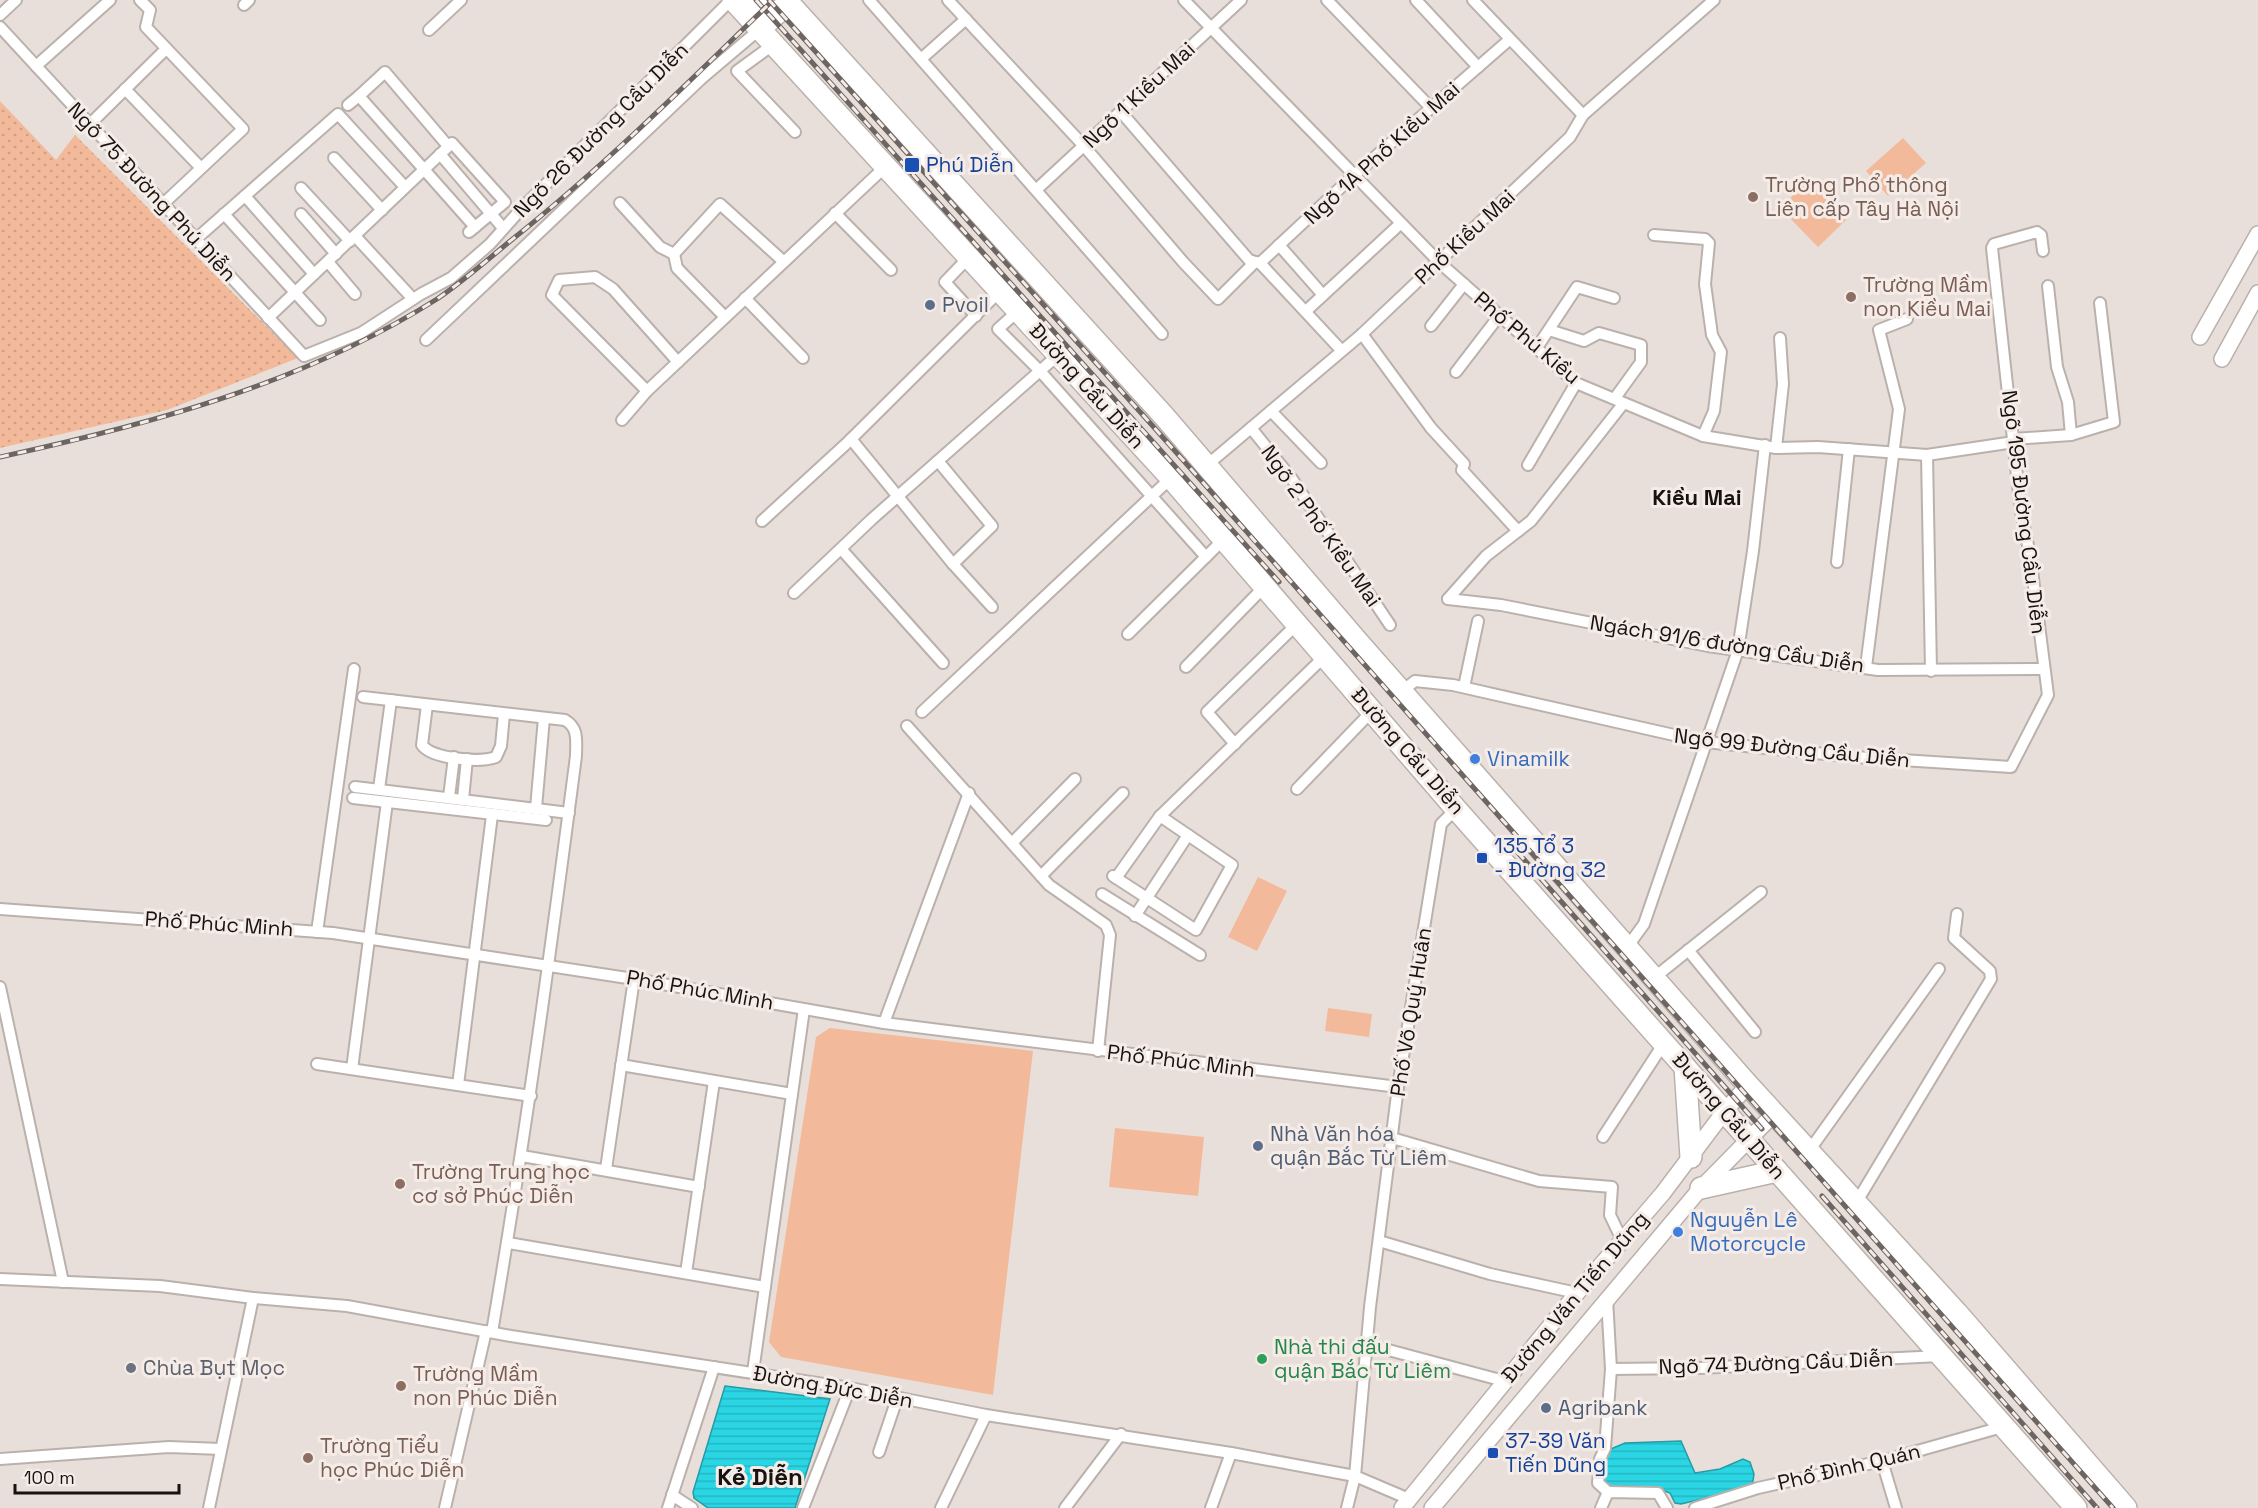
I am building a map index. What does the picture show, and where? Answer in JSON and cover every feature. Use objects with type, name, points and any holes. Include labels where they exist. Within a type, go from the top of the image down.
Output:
[{"type":"highway","points":[[751,14],[789,1]]},
{"type":"highway","name":"Đường Cầu Diễn","points":[[789,1],[1206,465],[1748,1085],[1856,1203],[2126,1508]]},
{"type":"highway","name":"Đường Cầu Diễn","points":[[751,14],[886,166],[1171,478],[1456,809],[2076,1508]]},
{"type":"highway","points":[[1292,618],[1313,590]]},
{"type":"highway","points":[[1685,1067],[1691,1157]]},
{"type":"highway","points":[[1701,1188],[1777,1171]]},
{"type":"main road","points":[[2200,337],[2258,234]]},
{"type":"main road","points":[[2222,359],[2258,293]]},
{"type":"main road","name":"Đường Văn Tiến Dũng","points":[[1405,1503],[1748,1085]]},
{"type":"main road","name":"Đường Văn Tiến Dũng","points":[[1436,1507],[1701,1188],[1775,1113]]},
{"type":"street","points":[[0,15],[16,0]]},
{"type":"street","points":[[36,66],[110,0]]},
{"type":"street","points":[[140,0],[150,10],[146,27],[243,129],[163,204]]},
{"type":"street","points":[[429,30],[461,0]]},
{"type":"street","points":[[869,0],[1162,334]]},
{"type":"street","points":[[948,0],[1084,146]]},
{"type":"street","name":"Phố Phú Kiều","points":[[1184,0],[1400,224],[1440,263],[1576,383],[1703,436],[1770,447],[1893,450],[1927,455],[2014,441],[2071,435],[2114,422],[2100,303]]},
{"type":"street","name":"Ngõ 1 Kiều Mai","points":[[1037,189],[1241,0]]},
{"type":"street","points":[[1327,0],[1431,108]]},
{"type":"street","points":[[1416,0],[1478,67]]},
{"type":"street","points":[[1473,0],[1583,115]]},
{"type":"street","name":"Phố Kiều Mai","points":[[1206,465],[1362,334],[1440,263],[1570,137],[1583,115],[1714,0]]},
{"type":"street","points":[[751,14],[737,71],[795,132]]},
{"type":"street","points":[[426,340],[701,79],[751,14]]},
{"type":"street","name":"Ngõ 26 Đường Cầu Diễn","points":[[444,150],[503,228],[751,14]]},
{"type":"street","points":[[921,59],[966,19]]},
{"type":"street","name":"Ngõ 75 Đường Phú Diễn","points":[[0,27],[304,356],[361,333],[413,298]]},
{"type":"street","name":"Ngõ 1A Phố Kiều Mai","points":[[1084,146],[1183,262],[1218,299],[1353,176],[1509,40]]},
{"type":"street","points":[[90,124],[166,49]]},
{"type":"street","points":[[348,105],[385,72],[444,150]]},
{"type":"street","points":[[125,89],[201,168]]},
{"type":"street","points":[[268,318],[332,258],[405,187],[423,170],[444,150],[452,143],[505,202],[472,230],[423,170],[359,96]]},
{"type":"street","points":[[1121,112],[1249,261],[1258,262],[1341,350]]},
{"type":"street","points":[[196,239],[338,114],[405,187]]},
{"type":"street","points":[[334,158],[382,210]]},
{"type":"street","points":[[622,420],[647,392],[744,298],[886,166]]},
{"type":"street","points":[[301,188],[413,298],[452,278],[503,228]]},
{"type":"street","points":[[245,196],[314,274]]},
{"type":"street","points":[[620,203],[660,247],[674,254]]},
{"type":"street","points":[[674,254],[720,204],[783,261]]},
{"type":"street","points":[[835,213],[891,270]]},
{"type":"street","points":[[224,214],[320,320]]},
{"type":"street","points":[[301,214],[355,294]]},
{"type":"street","points":[[1306,311],[1400,224]]},
{"type":"street","name":"Ngõ 195 Đường Cầu Diễn","points":[[2011,767],[2048,695],[2014,441],[1992,248],[1994,244],[2037,232],[2040,235],[2043,251]]},
{"type":"street","points":[[1654,235],[1705,240],[1709,243],[1705,284],[1712,334],[1721,352],[1714,411],[1703,436]]},
{"type":"street","points":[[1279,245],[1323,295]]},
{"type":"street","points":[[674,254],[677,268],[725,317]]},
{"type":"street","points":[[969,257],[945,282],[976,316]]},
{"type":"street","points":[[647,392],[552,295],[559,280],[595,277],[613,289],[678,362]]},
{"type":"street","points":[[1431,326],[1464,284]]},
{"type":"street","points":[[2048,286],[2057,367],[2068,402],[2071,435]]},
{"type":"street","points":[[1536,349],[1577,287],[1614,298]]},
{"type":"street","points":[[762,521],[851,439],[1000,291]]},
{"type":"street","points":[[744,298],[803,358]]},
{"type":"street","points":[[1018,311],[998,329],[1040,371],[1206,557]]},
{"type":"street","points":[[1456,372],[1499,316]]},
{"type":"street","points":[[1866,668],[1899,409],[1879,330],[1907,320]]},
{"type":"street","points":[[1362,334],[1431,428],[1464,464],[1462,470],[1473,484],[1518,531],[1531,521],[1619,401],[1641,362],[1641,345],[1599,333],[1584,341],[1549,330]]},
{"type":"street","points":[[1628,946],[1644,924],[1737,650],[1770,447],[1783,384],[1780,338]]},
{"type":"street","points":[[794,593],[898,496],[1058,354]]},
{"type":"street","points":[[1528,465],[1576,383]]},
{"type":"street","points":[[1271,411],[1321,463]]},
{"type":"street","name":"Ngõ 2 Phố Kiều Mai","points":[[1251,428],[1292,479],[1390,625]]},
{"type":"street","points":[[851,439],[953,564],[992,607]]},
{"type":"street","points":[[1837,562],[1849,449]]},
{"type":"street","points":[[1927,455],[1931,671]]},
{"type":"street","points":[[938,461],[992,526],[953,564]]},
{"type":"street","points":[[922,712],[1171,478]]},
{"type":"street","name":"Ngách 91/6 đường Cầu Diễn","points":[[1518,531],[1486,556],[1448,599],[1501,605],[1737,650],[1866,668],[1931,671],[2044,669]]},
{"type":"street","points":[[1128,634],[1224,539]]},
{"type":"street","points":[[842,550],[943,663]]},
{"type":"street","points":[[1186,666],[1265,586]]},
{"type":"street","points":[[1235,744],[1207,712],[1292,618]]},
{"type":"street","points":[[1464,687],[1478,621]]},
{"type":"street","points":[[1160,816],[1232,865],[1196,930],[1115,877],[1160,816],[1325,656]]},
{"type":"street","points":[[317,932],[354,669]]},
{"type":"street","name":"Ngõ 99 Đường Cầu Diễn","points":[[1402,691],[1415,681],[1464,687],[1705,742],[1855,757],[2011,767]]},
{"type":"street","points":[[363,697],[565,720],[573,725],[576,732],[576,756],[550,965],[508,1243],[489,1331],[445,1508]]},
{"type":"street","points":[[379,789],[391,700]]},
{"type":"street","points":[[426,705],[422,745],[433,755],[454,758],[496,757],[501,746],[504,714]]},
{"type":"street","points":[[1297,789],[1373,710]]},
{"type":"street","points":[[536,808],[544,718]]},
{"type":"street","points":[[907,726],[1041,876],[1075,905],[1106,925],[1110,934],[1098,1051]]},
{"type":"street","points":[[448,797],[454,758]]},
{"type":"street","points":[[463,799],[467,759]]},
{"type":"street","points":[[1012,843],[1075,779]]},
{"type":"street","points":[[546,820],[387,802],[354,793],[379,789],[569,813]]},
{"type":"street","points":[[1041,876],[1123,793]]},
{"type":"street","points":[[884,1023],[969,794]]},
{"type":"street","points":[[352,1069],[387,802]]},
{"type":"street","name":"Phố Võ Quý Huân","points":[[1347,1508],[1355,1476],[1366,1344],[1398,1087],[1441,824],[1456,809]]},
{"type":"street","points":[[458,1085],[492,815]]},
{"type":"street","points":[[1135,916],[1188,835]]},
{"type":"street","points":[[1655,977],[1761,892]]},
{"type":"street","points":[[1102,894],[1200,955]]},
{"type":"street","name":"Phố Phúc Minh","points":[[0,909],[317,932],[368,938],[550,965],[884,1023],[1398,1087]]},
{"type":"street","points":[[1856,1203],[1991,979],[1990,971],[1954,938],[1957,914]]},
{"type":"street","points":[[1688,950],[1755,1032]]},
{"type":"street","points":[[1809,1151],[1939,969]]},
{"type":"street","points":[[606,1169],[634,979]]},
{"type":"street","points":[[0,987],[63,1282]]},
{"type":"street","points":[[753,1372],[804,1009]]},
{"type":"street","points":[[1603,1137],[1664,1043]]},
{"type":"street","points":[[317,1064],[531,1096]]},
{"type":"street","points":[[621,1065],[792,1094]]},
{"type":"street","points":[[686,1273],[714,1081]]},
{"type":"street","points":[[1392,1138],[1539,1181],[1612,1187],[1610,1215],[1623,1240]]},
{"type":"street","points":[[522,1156],[699,1187]]},
{"type":"street","points":[[1379,1241],[1490,1274],[1577,1293]]},
{"type":"street","points":[[508,1243],[765,1287]]},
{"type":"street","name":"Đường Đức Diễn","points":[[0,1279],[160,1286],[252,1298],[347,1306],[489,1331],[850,1388],[986,1415],[1121,1434],[1355,1476],[1405,1503]]},
{"type":"street","points":[[209,1508],[252,1298]]},
{"type":"street","points":[[1607,1299],[1611,1369],[1605,1448],[1599,1459],[1598,1483],[1608,1492],[1658,1492],[1667,1508]]},
{"type":"street","points":[[1366,1344],[1504,1381]]},
{"type":"street","name":"Ngõ 74 Đường Cầu Diễn","points":[[1611,1369],[1699,1368],[1941,1356]]},
{"type":"street","points":[[668,1508],[714,1367]]},
{"type":"street","points":[[803,1508],[850,1388]]},
{"type":"street","points":[[879,1452],[897,1399]]},
{"type":"street","points":[[941,1508],[986,1415]]},
{"type":"street","name":"Phố Đình Quán","points":[[1695,1508],[1758,1488],[1882,1461],[1995,1429],[2002,1425]]},
{"type":"street","points":[[1065,1508],[1121,1434]]},
{"type":"street","points":[[0,1459],[149,1448],[221,1449]]},
{"type":"street","points":[[1211,1508],[1231,1453]]},
{"type":"street","points":[[1882,1461],[1896,1508]]},
{"type":"street","points":[[1601,1508],[1608,1492]]},
{"type":"street","points":[[672,1495],[692,1508]]},
{"type":"shaded area","points":[[0,101],[56,160],[75,135],[298,358],[167,410],[0,448]]},
{"type":"shaded area","points":[[1903,138],[1926,163],[1888,196],[1866,171]]},
{"type":"shaded area","points":[[1808,181],[1846,220],[1818,247],[1780,208]]},
{"type":"shaded area","points":[[1258,877],[1287,891],[1257,951],[1228,937]]},
{"type":"shaded area","points":[[1328,1008],[1372,1014],[1369,1037],[1325,1031]]},
{"type":"shaded area","points":[[830,1028],[1033,1051],[993,1395],[781,1357],[769,1342],[816,1037]]},
{"type":"shaded area","points":[[1115,1128],[1204,1137],[1198,1196],[1109,1187]]},
{"type":"water","points":[[725,1386],[830,1399],[795,1508],[708,1508],[694,1498],[693,1492]]},
{"type":"water","points":[[1681,1441],[1695,1473],[1720,1469],[1743,1459],[1750,1462],[1754,1474],[1752,1487],[1681,1504],[1675,1503],[1670,1493],[1654,1487],[1610,1486],[1603,1479],[1606,1451],[1625,1443]]},
{"type":"railway","points":[[756,0],[1279,582]]},
{"type":"railway","points":[[769,0],[1151,424],[2113,1508]]},
{"type":"railway","points":[[0,457],[114,430],[226,397],[334,354],[386,329],[437,299],[456,286],[577,186],[769,4]]},
{"type":"railway","points":[[1506,839],[1762,1129]]},
{"type":"railway","points":[[1822,1196],[2097,1508]]},
{"type":"place","name":"Phú Diễn","points":[[912,165]]},
{"type":"place","name":"Trường Phổ thông Liên cấp Tây Hà Nội","points":[[1753,197]]},
{"type":"place","name":"Trường Mầm non Kiều Mai","points":[[1851,297]]},
{"type":"place","name":"Pvoil","points":[[930,305]]},
{"type":"place","name":"Vinamilk","points":[[1475,759]]},
{"type":"place","name":"135 Tổ 3 - Đường 32","points":[[1482,858]]},
{"type":"place","name":"Nhà Văn hóa quận Bắc Từ Liêm","points":[[1258,1146]]},
{"type":"place","name":"Trường Trung học cơ sở Phúc Diễn","points":[[400,1184]]},
{"type":"place","name":"Nguyễn Lê Motorcycle","points":[[1678,1232]]},
{"type":"place","name":"Nhà thi đấu quận Bắc Từ Liêm","points":[[1262,1359]]},
{"type":"place","name":"Chùa Bụt Mọc","points":[[131,1368]]},
{"type":"place","name":"Trường Mầm non Phúc Diễn","points":[[401,1386]]},
{"type":"place","name":"Agribank","points":[[1546,1408]]},
{"type":"place","name":"37-39 Văn Tiến Dũng","points":[[1493,1453]]},
{"type":"place","name":"Trường Tiểu học Phúc Diễn","points":[[308,1458]]},
{"type":"district","name":"Kiều Mai","points":[[1697,497]]},
{"type":"district","name":"Kẻ Diễn","points":[[760,1477]]}]
